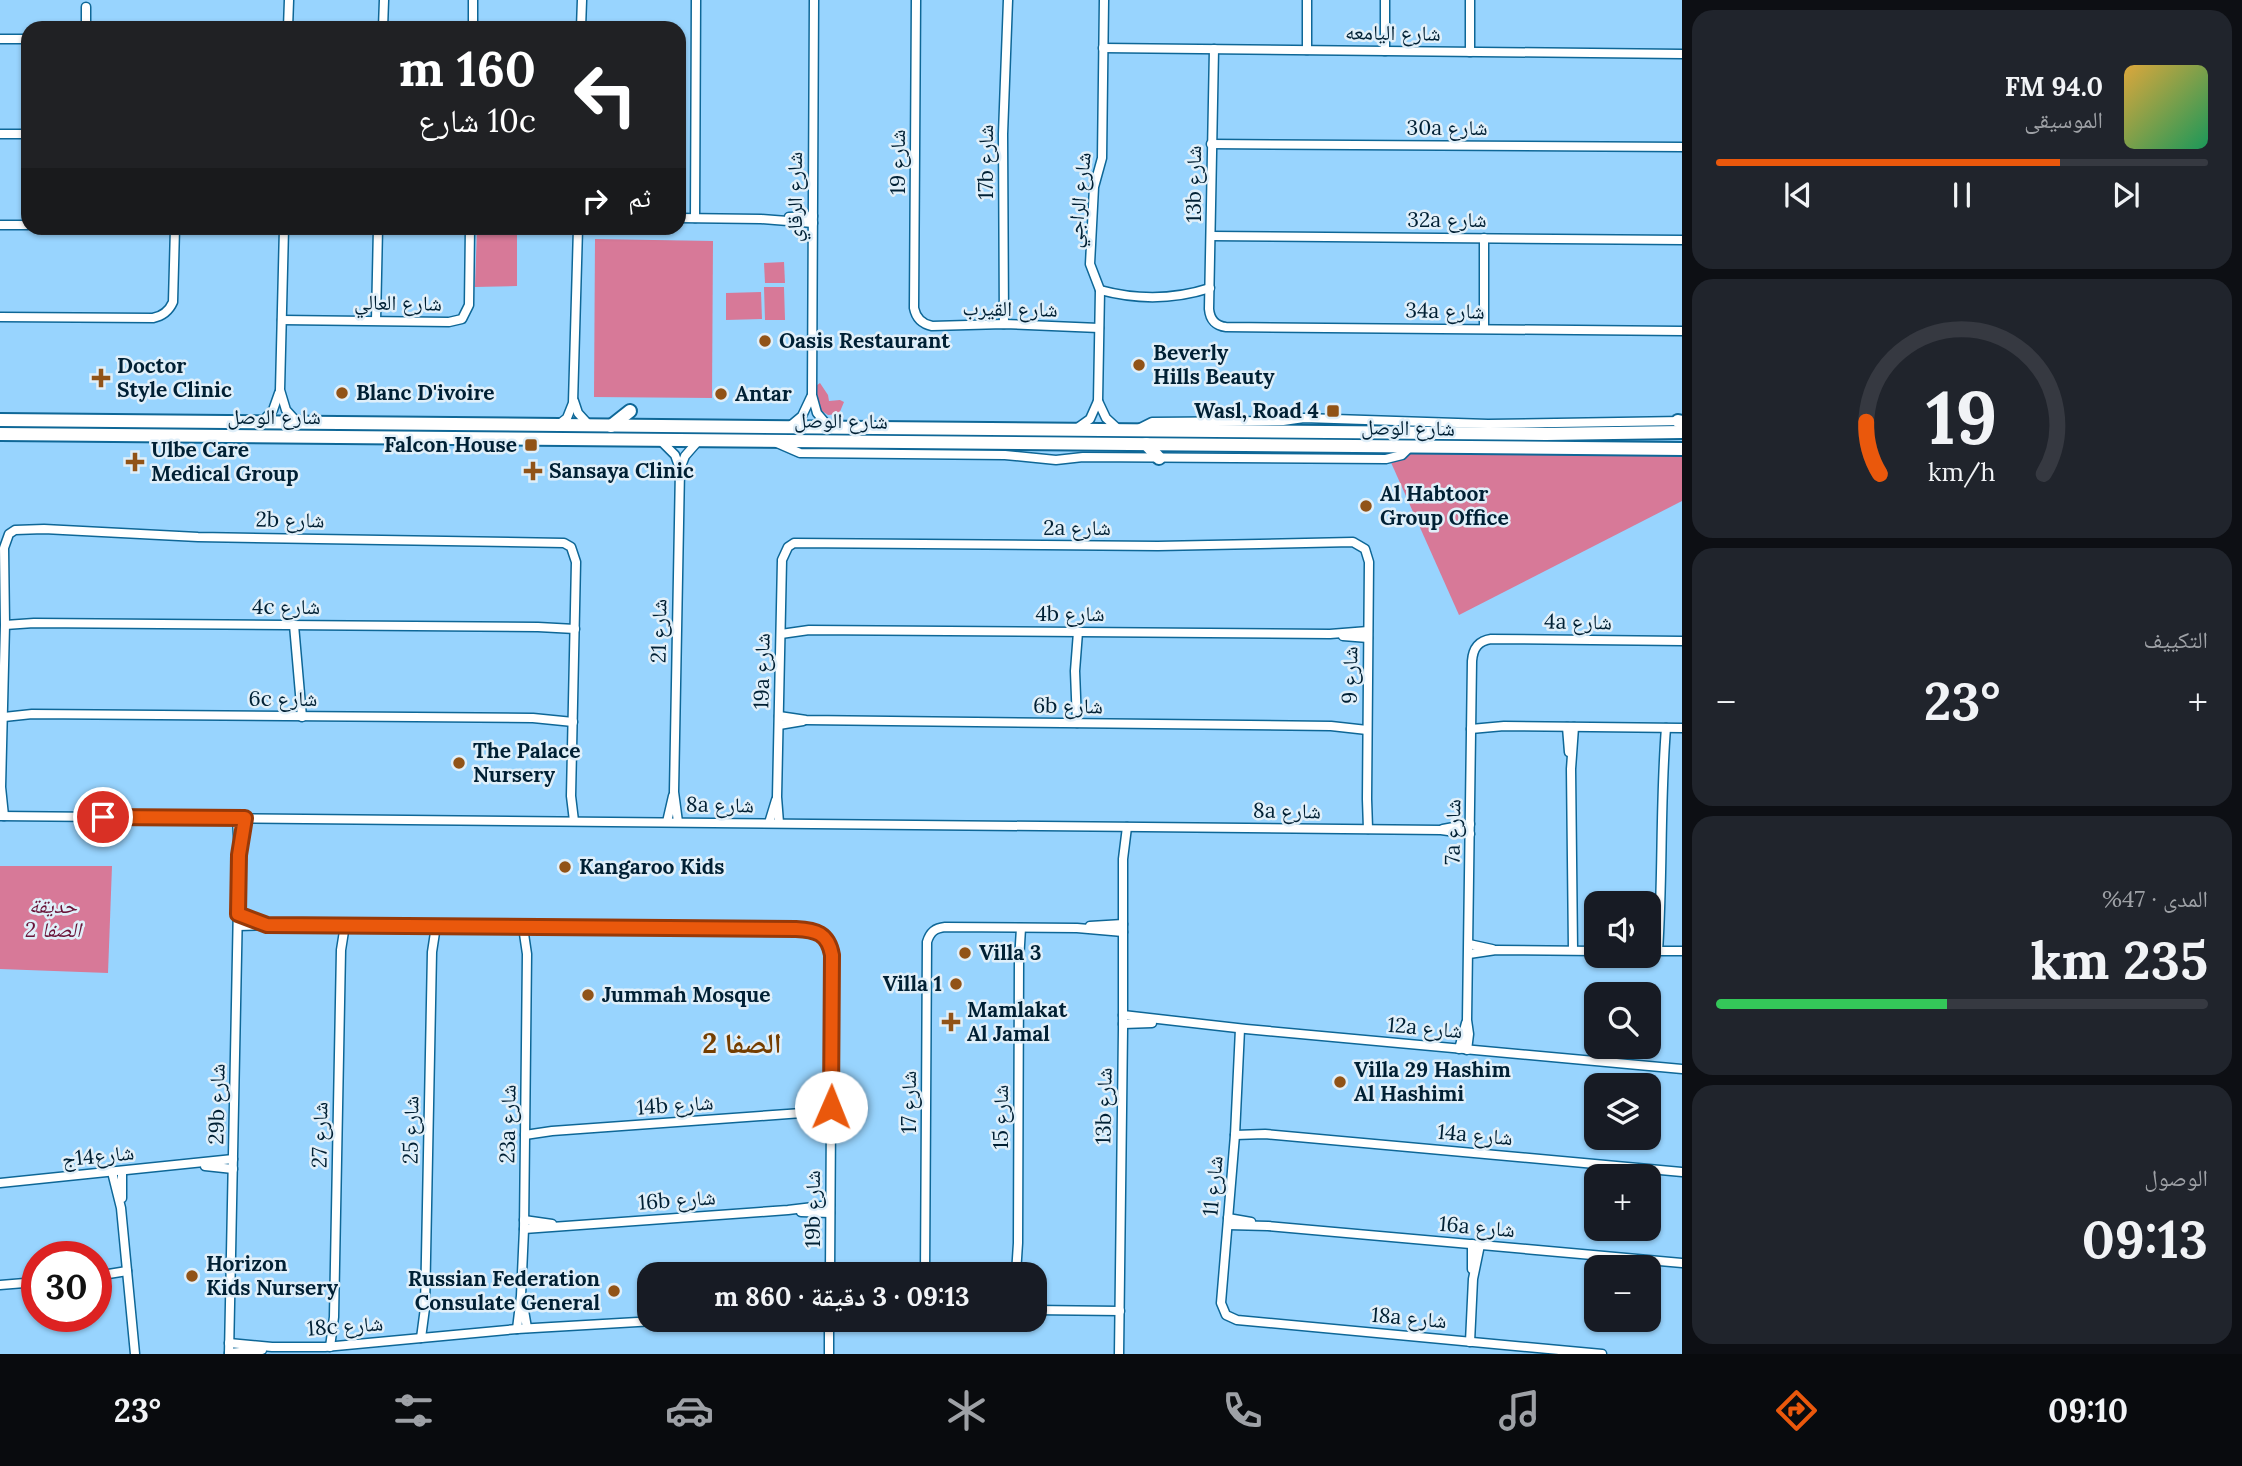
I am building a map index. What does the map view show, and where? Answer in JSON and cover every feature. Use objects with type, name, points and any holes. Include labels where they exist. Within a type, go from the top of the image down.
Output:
[{"type":"main road","points":[[611,426],[630,411]]},
{"type":"main road","name":"شارع الوصل","points":[[0,420],[298,423],[327,430],[660,440],[1682,449]]},
{"type":"main road","name":"شارع الوصل","points":[[0,434],[22,439],[264,436],[327,430],[558,425],[1533,434],[1681,424]]},
{"type":"main road","points":[[253,445],[264,436]]},
{"type":"main road","points":[[1146,444],[1159,458]]},
{"type":"street","points":[[288,21],[289,0]]},
{"type":"street","points":[[383,21],[384,0]]},
{"type":"street","points":[[473,0],[473,21]]},
{"type":"street","points":[[582,0],[582,21]]},
{"type":"street","points":[[695,218],[696,0]]},
{"type":"street","name":"شارع الرقاي","points":[[814,0],[812,395],[817,414],[832,428]]},
{"type":"street","name":"شارع 19","points":[[916,0],[914,308],[921,322]]},
{"type":"street","name":"17b شارع","points":[[1004,324],[1003,134],[1008,0]]},
{"type":"street","name":"شارع الراجي","points":[[1098,401],[1100,290],[1090,264],[1094,187],[1102,158],[1104,0]]},
{"type":"street","points":[[1307,0],[1307,50]]},
{"type":"street","points":[[1385,0],[1385,51]]},
{"type":"street","points":[[1469,52],[1470,0]]},
{"type":"street","points":[[86,7],[86,21]]},
{"type":"street","points":[[0,39],[21,39]]},
{"type":"street","name":"شارع اليامعه","points":[[1103,48],[1682,54]]},
{"type":"street","name":"13b شارع","points":[[1211,318],[1214,49]]},
{"type":"street","points":[[0,134],[21,134]]},
{"type":"street","name":"30a شارع","points":[[1211,145],[1682,147]]},
{"type":"street","points":[[686,218],[813,220]]},
{"type":"street","points":[[0,225],[21,225]]},
{"type":"street","points":[[0,317],[153,318],[166,313],[171,308],[174,296],[175,235]]},
{"type":"street","points":[[261,423],[274,410],[280,390],[284,235]]},
{"type":"street","points":[[376,320],[378,235]]},
{"type":"street","name":"شارع العالي","points":[[282,320],[449,322],[462,319],[469,305],[470,235]]},
{"type":"street","points":[[558,425],[570,414],[573,398],[578,235]]},
{"type":"street","name":"32a شارع","points":[[1211,236],[1682,240]]},
{"type":"street","points":[[1484,238],[1484,328]]},
{"type":"street","points":[[1100,290],[1155,298],[1210,288]]},
{"type":"street","name":"34a شارع","points":[[1211,318],[1217,325],[1227,327],[1682,331]]},
{"type":"street","name":"شارع القيرب","points":[[921,322],[932,326],[1004,324],[1099,328]]},
{"type":"street","points":[[280,390],[286,410],[298,423]]},
{"type":"street","points":[[787,427],[802,416],[812,395]]},
{"type":"street","points":[[573,398],[578,413],[589,426]]},
{"type":"street","points":[[1074,430],[1090,419],[1098,401]]},
{"type":"street","points":[[1098,401],[1106,418],[1119,430]]},
{"type":"street","points":[[660,440],[675,455],[680,469]]},
{"type":"street","points":[[680,469],[685,456],[699,440]]},
{"type":"street","points":[[771,440],[788,450],[800,453],[1005,455],[1056,460],[1083,457],[1386,459],[1402,455],[1410,447]]},
{"type":"street","name":"شارع 21","points":[[678,822],[674,793],[680,469]]},
{"type":"street","name":"2b شارع","points":[[5,621],[4,548],[9,534],[21,529],[44,529],[198,537],[564,542],[571,547],[576,562],[575,626]]},
{"type":"street","name":"2a شارع","points":[[788,547],[801,543],[1158,546],[1353,542],[1365,549]]},
{"type":"street","name":"19a شارع","points":[[779,824],[777,797],[782,560],[788,547]]},
{"type":"street","name":"شارع 9","points":[[1364,829],[1367,802],[1369,562],[1365,549]]},
{"type":"street","points":[[2,816],[5,621]]},
{"type":"street","name":"4c شارع","points":[[5,621],[575,626]]},
{"type":"street","name":"4b شارع","points":[[781,624],[809,629],[1368,635]]},
{"type":"street","points":[[297,717],[298,625]]},
{"type":"street","points":[[570,821],[575,626]]},
{"type":"street","name":"4b شارع","points":[[781,634],[809,629]]},
{"type":"street","points":[[1073,723],[1075,632]]},
{"type":"street","name":"4a شارع","points":[[1476,645],[1491,639],[1682,641]]},
{"type":"street","name":"7a شارع","points":[[1463,1049],[1469,1034],[1467,1020],[1472,661],[1476,645]]},
{"type":"street","name":"6c شارع","points":[[4,714],[573,719]]},
{"type":"street","name":"6b شارع","points":[[779,721],[1367,726]]},
{"type":"street","points":[[1471,725],[1682,728]]},
{"type":"street","points":[[1568,950],[1572,920],[1571,727]]},
{"type":"street","points":[[1663,728],[1662,951],[1682,951]]},
{"type":"street","name":"شارع 21","points":[[667,822],[674,793]]},
{"type":"street","name":"19a شارع","points":[[769,823],[777,797]]},
{"type":"street","name":"8a شارع","points":[[2,816],[1470,829]]},
{"type":"street","name":"29b شارع","points":[[229,1350],[241,818]]},
{"type":"street","name":"13b شارع","points":[[1119,1354],[1123,827]]},
{"type":"street","points":[[238,914],[267,925]]},
{"type":"street","name":"شارع 27","points":[[334,1346],[341,925]]},
{"type":"street","points":[[238,926],[527,927]]},
{"type":"street","name":"شارع 25","points":[[426,1337],[431,926]]},
{"type":"street","name":"شارع 17","points":[[925,1262],[927,942],[933,931],[945,926],[1017,928]]},
{"type":"street","name":"19b شارع","points":[[527,927],[813,929],[825,936],[832,955],[830,1262]]},
{"type":"street","name":"23a شارع","points":[[522,1328],[527,927]]},
{"type":"street","points":[[1017,928],[1124,928]]},
{"type":"street","name":"شارع 15","points":[[1017,928],[1017,1262]]},
{"type":"street","points":[[1469,944],[1495,950]]},
{"type":"street","points":[[1469,954],[1495,950],[1584,951]]},
{"type":"street","name":"12a شارع","points":[[1123,1019],[1682,1069]]},
{"type":"street","name":"شارع 11","points":[[1221,1303],[1243,1029]]},
{"type":"street","name":"14b شارع","points":[[525,1130],[549,1131],[802,1113],[831,1107]]},
{"type":"street","name":"14b شارع","points":[[802,1113],[831,1119]]},
{"type":"street","name":"14a شارع","points":[[1236,1131],[1682,1172]]},
{"type":"street","name":"شارع14ج","points":[[0,1183],[233,1159]]},
{"type":"street","name":"شارع14ج","points":[[199,1164],[233,1169]]},
{"type":"street","points":[[122,1171],[121,1208],[135,1354]]},
{"type":"street","points":[[112,1172],[121,1208]]},
{"type":"street","name":"16b شارع","points":[[524,1225],[547,1229],[569,1225],[830,1209]]},
{"type":"street","name":"16a شارع","points":[[1228,1222],[1682,1263]]},
{"type":"street","points":[[1466,1341],[1476,1245]]},
{"type":"street","points":[[112,1275],[127,1274]]},
{"type":"street","points":[[0,1286],[21,1284]]},
{"type":"street","name":"18a شارع","points":[[1221,1303],[1226,1315],[1237,1320],[1602,1354]]},
{"type":"street","points":[[1047,1310],[1120,1311]]},
{"type":"street","name":"18c شارع","points":[[229,1350],[334,1346],[522,1328],[637,1322]]},
{"type":"street","points":[[829,1332],[829,1354]]},
{"type":"green space","points":[[477,235],[517,235],[517,286],[475,287]]},
{"type":"green space","points":[[595,239],[713,241],[712,398],[594,397]]},
{"type":"green space","points":[[784,262],[785,283],[765,283],[764,263]]},
{"type":"green space","points":[[764,287],[784,287],[785,320],[765,320]]},
{"type":"green space","points":[[761,292],[762,319],[726,320],[726,293]]},
{"type":"green space","points":[[820,383],[829,401],[844,402],[839,414],[828,415],[819,409],[813,388]]},
{"type":"green space","points":[[1391,452],[1682,456],[1682,501],[1459,615],[1389,458]]},
{"type":"green space","name":"حديقة الصفا 2","points":[[0,866],[112,866],[108,973],[0,969]]},
{"type":"place","name":"Oasis Restaurant","points":[[765,341]]},
{"type":"place","name":"Beverly Hills Beauty","points":[[1139,365]]},
{"type":"place","name":"Doctor Style Clinic","points":[[101,378]]},
{"type":"place","name":"Blanc D'ivoire","points":[[342,393]]},
{"type":"place","name":"Antar","points":[[721,394]]},
{"type":"place","name":"Wasl, Road 4","points":[[1333,411]]},
{"type":"place","name":"Falcon House","points":[[531,445]]},
{"type":"place","name":"Ulbe Care Medical Group","points":[[135,462]]},
{"type":"place","name":"Sansaya Clinic","points":[[533,471]]},
{"type":"place","name":"Al Habtoor Group Office","points":[[1366,506]]},
{"type":"place","name":"The Palace Nursery","points":[[459,763]]},
{"type":"place","name":"Kangaroo Kids","points":[[565,867]]},
{"type":"place","name":"Villa 3","points":[[965,953]]},
{"type":"place","name":"Villa 1","points":[[956,984]]},
{"type":"place","name":"Jummah Mosque","points":[[588,995]]},
{"type":"place","name":"Mamlakat Al Jamal","points":[[951,1022]]},
{"type":"place","name":"Villa 29 Hashim Al Hashimi","points":[[1340,1082]]},
{"type":"place","name":"Horizon Kids Nursery","points":[[192,1276]]},
{"type":"place","name":"Russian Federation Consulate General","points":[[614,1291]]},
{"type":"district","name":"الصفا 2","points":[[742,1043]]},
{"type":"route","points":[[103,817],[245,818],[239,855],[238,914],[267,925],[813,929],[825,936],[832,955],[831,1107]]}]
